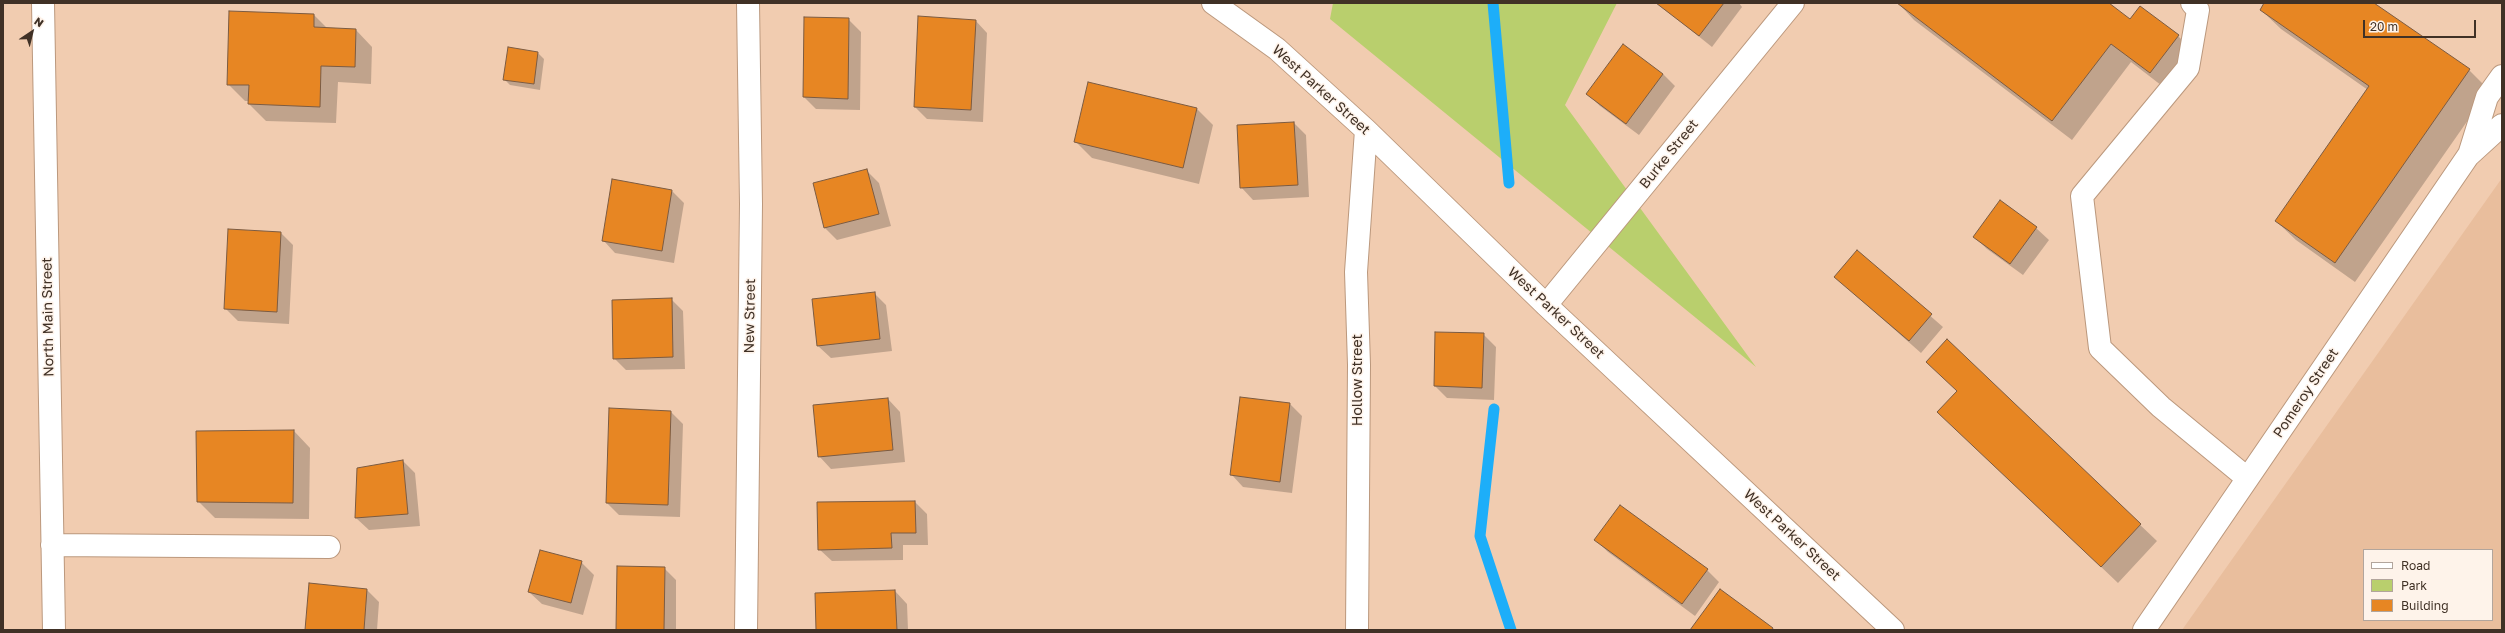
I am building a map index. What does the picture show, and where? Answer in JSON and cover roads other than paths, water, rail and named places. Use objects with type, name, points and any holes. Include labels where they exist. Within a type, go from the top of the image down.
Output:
[{"type":"street","name":"North Main Street","points":[[43,3],[54,630]]},
{"type":"street","name":"New Street","points":[[746,630],[751,204],[748,3]]},
{"type":"street","name":"West Parker Street","points":[[1213,3],[1277,49],[1366,130],[1546,305],[1893,630]]},
{"type":"street","name":"Burke Street","points":[[1546,305],[1793,3]]},
{"type":"street","points":[[2192,3],[2198,10],[2188,68],[2082,196],[2100,348],[2162,407],[2247,478]]},
{"type":"street","name":"Pomeroy Street","points":[[2468,156],[2487,97],[2502,76]]},
{"type":"street","name":"Pomeroy Street","points":[[2144,630],[2468,156],[2502,125]]},
{"type":"street","name":"Hollow Street","points":[[1357,630],[1359,365],[1356,272],[1366,130]]},
{"type":"street","points":[[52,545],[329,547]]},
{"type":"waterway","points":[[1493,3],[1509,183]]},
{"type":"waterway","points":[[1494,409],[1480,536],[1511,630]]}]
